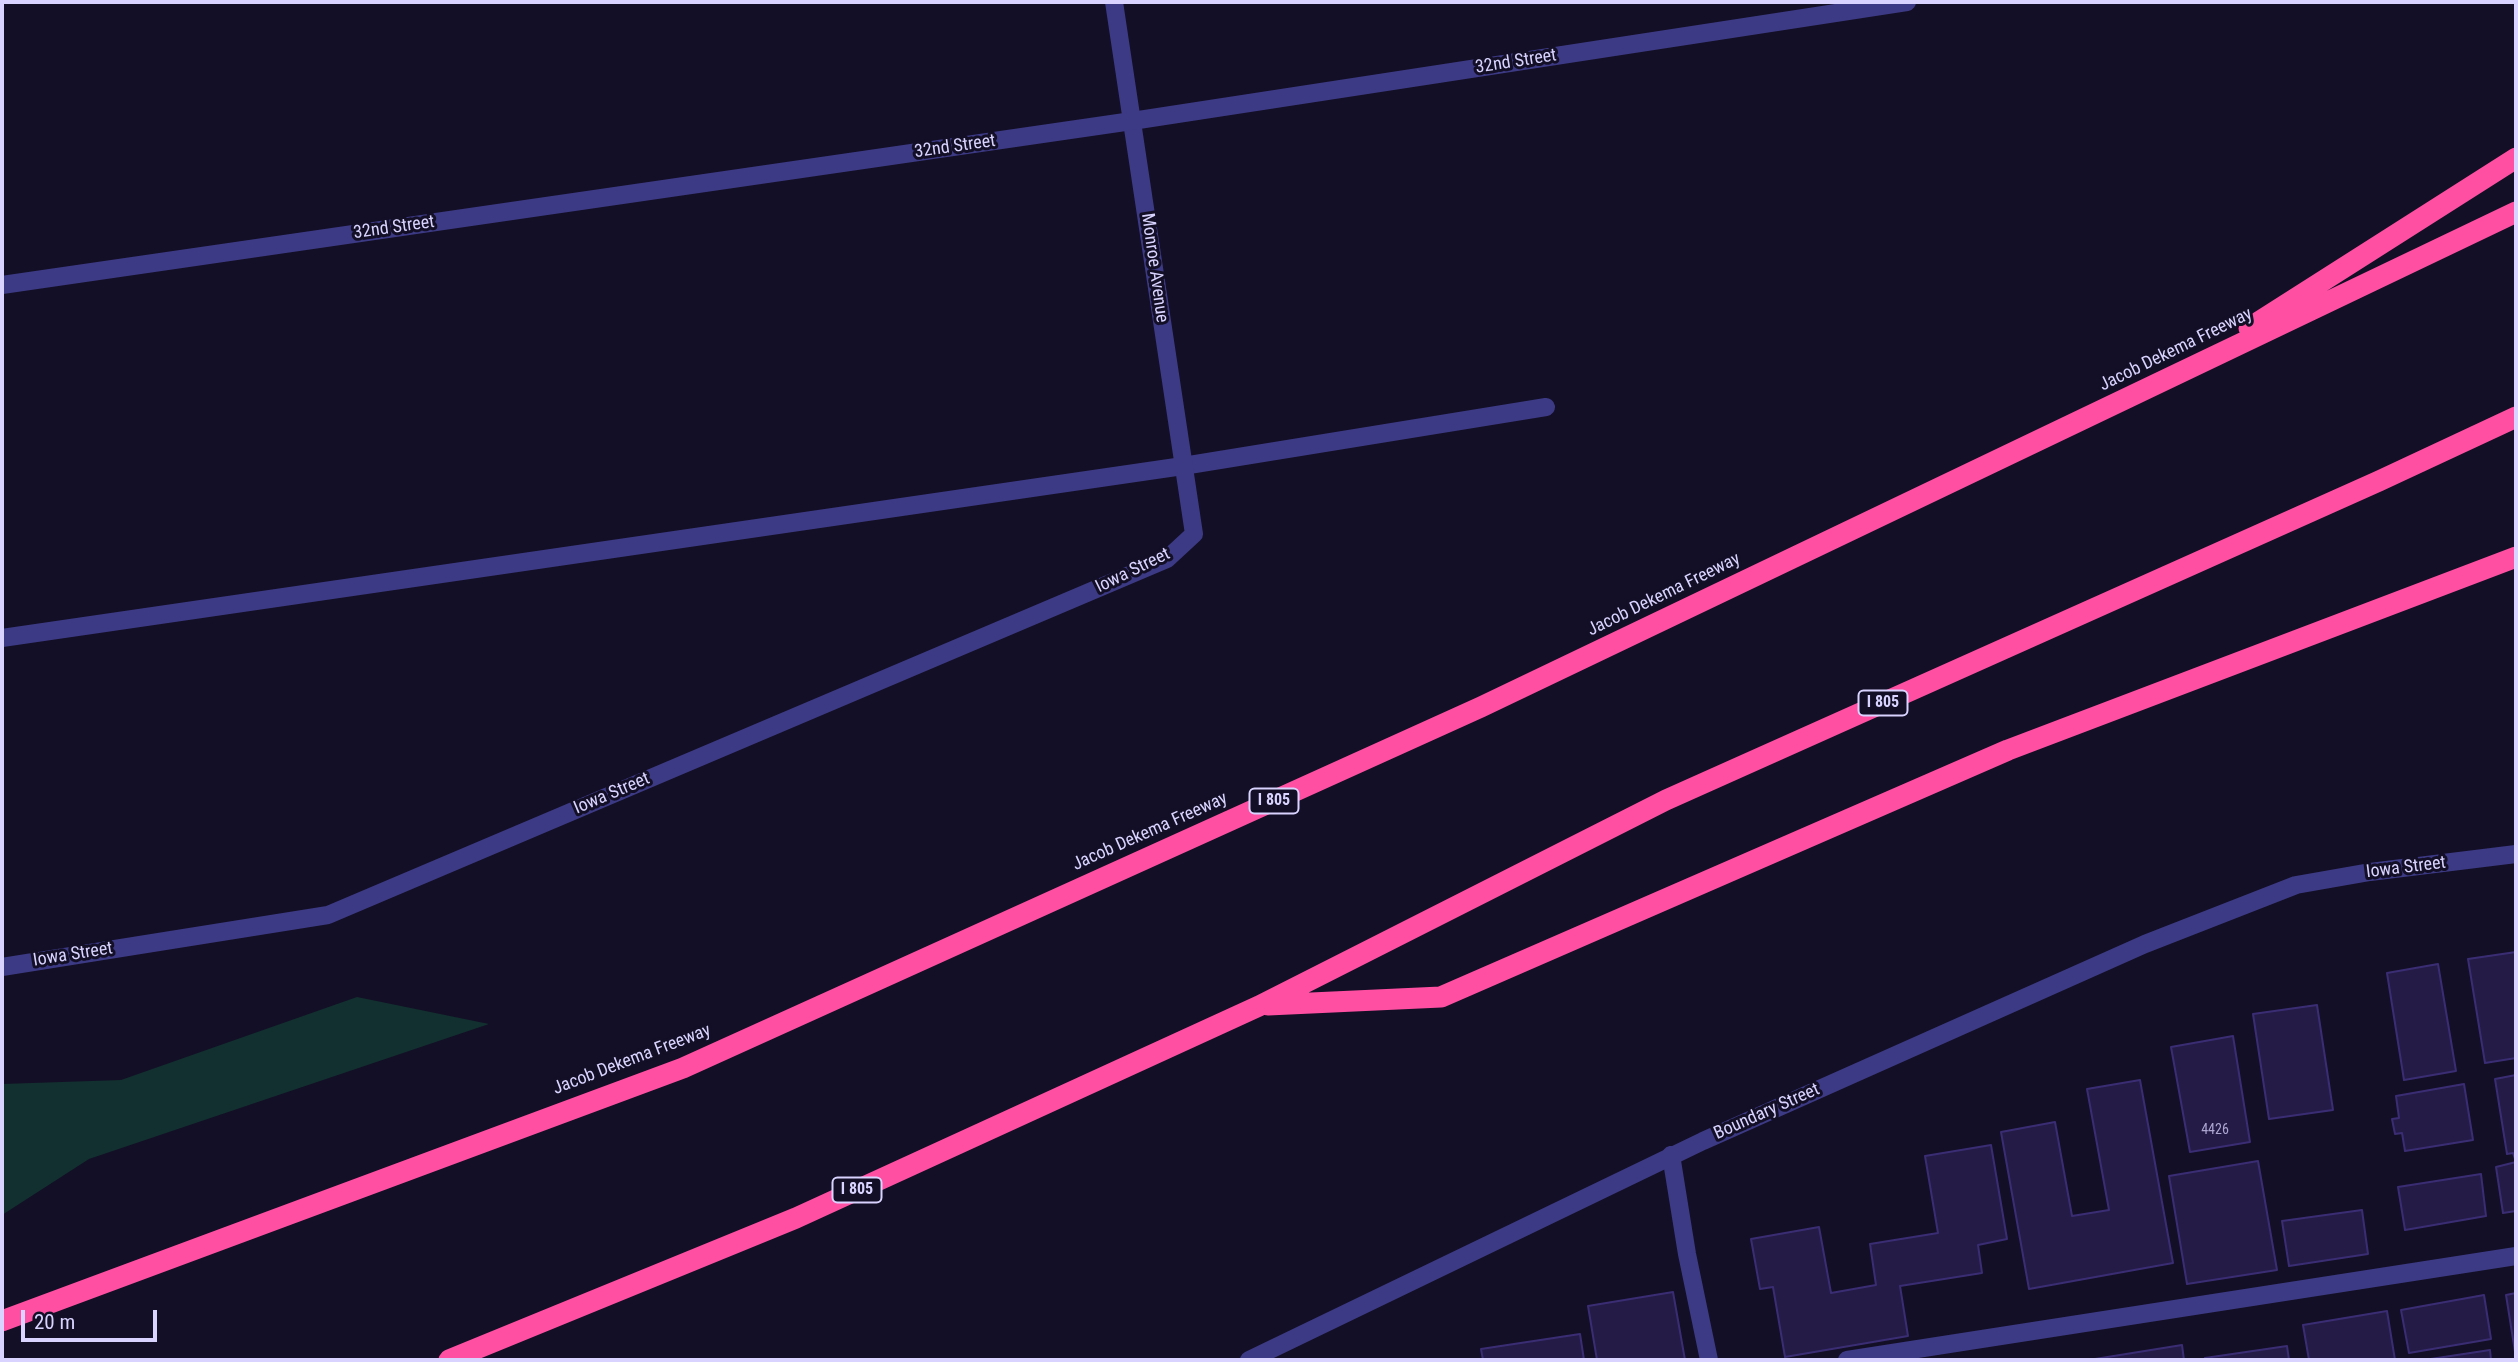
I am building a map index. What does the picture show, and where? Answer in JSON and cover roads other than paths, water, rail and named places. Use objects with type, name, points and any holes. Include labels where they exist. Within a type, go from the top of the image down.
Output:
[{"type":"highway","points":[[2165,380],[2516,158]]},
{"type":"highway","name":"Jacob Dekema Freeway","points":[[2,1321],[682,1068],[1481,707],[2516,212]]},
{"type":"highway","name":"I 805","points":[[449,1360],[796,1218],[1259,1006],[1665,800],[2367,487],[2516,417]]},
{"type":"highway","points":[[1259,1006],[1441,997],[2008,750],[2516,557]]},
{"type":"street","name":"Monroe Avenue","points":[[1114,2],[1194,534]]},
{"type":"street","name":"32nd Street","points":[[2,285],[1132,121],[1907,2]]},
{"type":"street","points":[[2,638],[1184,466],[1546,407]]},
{"type":"street","name":"Iowa Street","points":[[2,967],[328,915],[1167,559],[1194,534]]},
{"type":"street","name":"Iowa Street","points":[[2296,885],[2370,872],[2516,854]]},
{"type":"street","name":"Boundary Street","points":[[1249,1360],[1671,1155],[2145,944],[2296,885]]},
{"type":"street","points":[[1671,1155],[1686,1254],[1709,1360]]},
{"type":"street","points":[[1847,1360],[2516,1256]]}]
